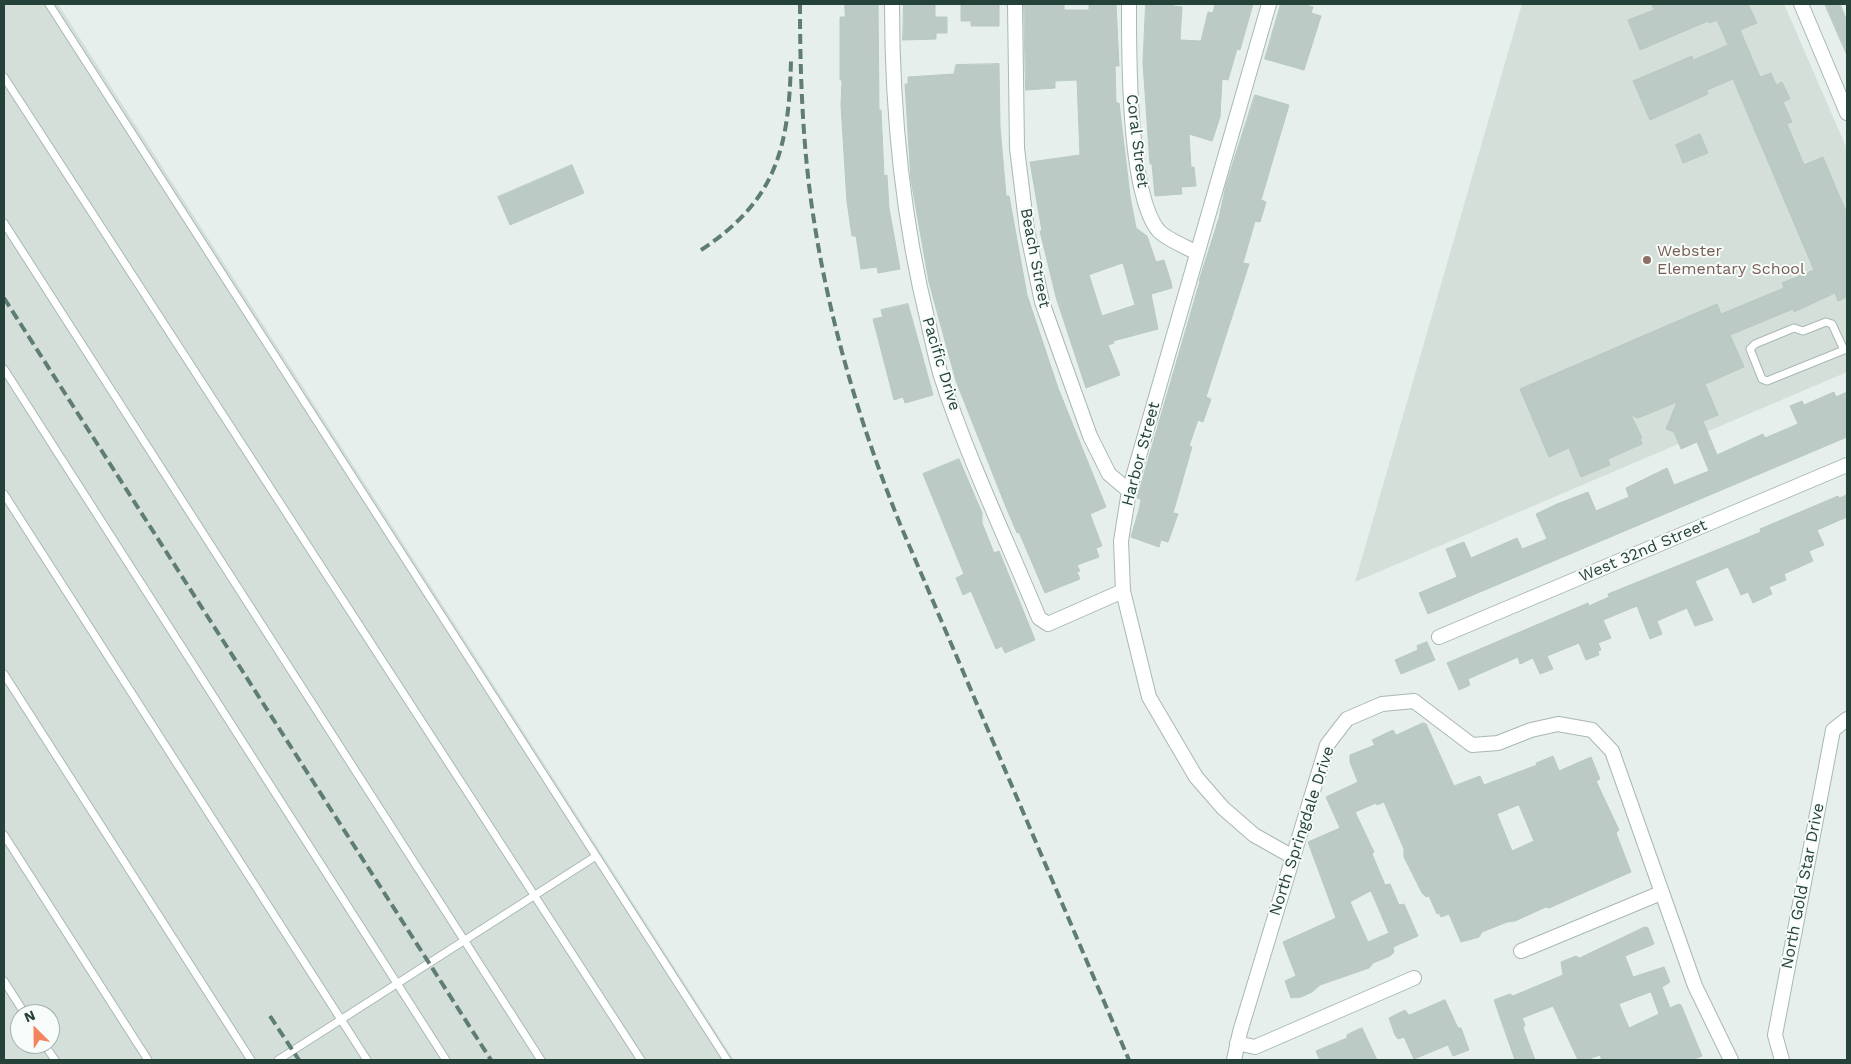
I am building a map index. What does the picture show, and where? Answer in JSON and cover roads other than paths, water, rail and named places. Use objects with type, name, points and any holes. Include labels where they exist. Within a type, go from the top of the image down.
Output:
[{"type":"street","name":"Pacific Drive","points":[[892,4],[892,70],[899,168],[915,270],[941,376],[970,451],[1039,618],[1048,624],[1124,591]]},
{"type":"street","name":"Beach Street","points":[[1015,4],[1017,148],[1027,230],[1042,302],[1090,436],[1109,474],[1129,491]]},
{"type":"street","name":"Coral Street","points":[[1130,4],[1129,70],[1134,138],[1148,212],[1158,232],[1198,253]]},
{"type":"street","name":"Harbor Street","points":[[1270,4],[1129,491],[1122,541],[1124,591],[1149,697],[1196,777],[1223,808],[1254,835],[1293,857]]},
{"type":"street","points":[[1801,4],[1847,113]]},
{"type":"street","name":"West 32nd Street","points":[[1439,637],[1847,465]]},
{"type":"street","name":"North Springdale Drive","points":[[1234,1060],[1237,1043],[1327,745],[1347,719],[1382,704],[1414,701],[1472,745],[1498,743],[1531,730],[1558,724],[1592,730],[1612,751],[1695,986],[1731,1060]]},
{"type":"street","name":"North Gold Star Drive","points":[[1782,1060],[1775,1035],[1791,948],[1833,730],[1847,719]]},
{"type":"street","points":[[1521,951],[1661,893]]},
{"type":"street","points":[[1237,1043],[1255,1047],[1414,978]]},
{"type":"lane","points":[[49,4],[727,1060]]},
{"type":"lane","points":[[4,77],[642,1060]]},
{"type":"lane","points":[[4,223],[541,1060]]},
{"type":"lane","points":[[1826,322],[1832,324],[1846,349],[1767,381],[1762,379],[1750,349],[1755,344],[1794,328],[1803,331],[1826,322]]},
{"type":"lane","points":[[4,369],[446,1060]]},
{"type":"lane","points":[[4,494],[366,1060]]},
{"type":"lane","points":[[4,674],[251,1060]]},
{"type":"lane","points":[[4,835],[148,1060]]},
{"type":"lane","points":[[278,1060],[596,856]]},
{"type":"lane","points":[[4,980],[19,1004]]},
{"type":"railway","points":[[800,4],[802,98],[810,193],[824,278],[844,361],[884,484],[900,524],[1129,1060]]},
{"type":"railway","points":[[701,250],[727,231],[747,211],[762,191],[774,169],[782,145],[787,119],[791,60]]},
{"type":"railway","points":[[4,298],[491,1060]]},
{"type":"railway","points":[[270,1016],[299,1060]]},
{"type":"place","name":"Webster Elementary School","points":[[1647,260]]}]
